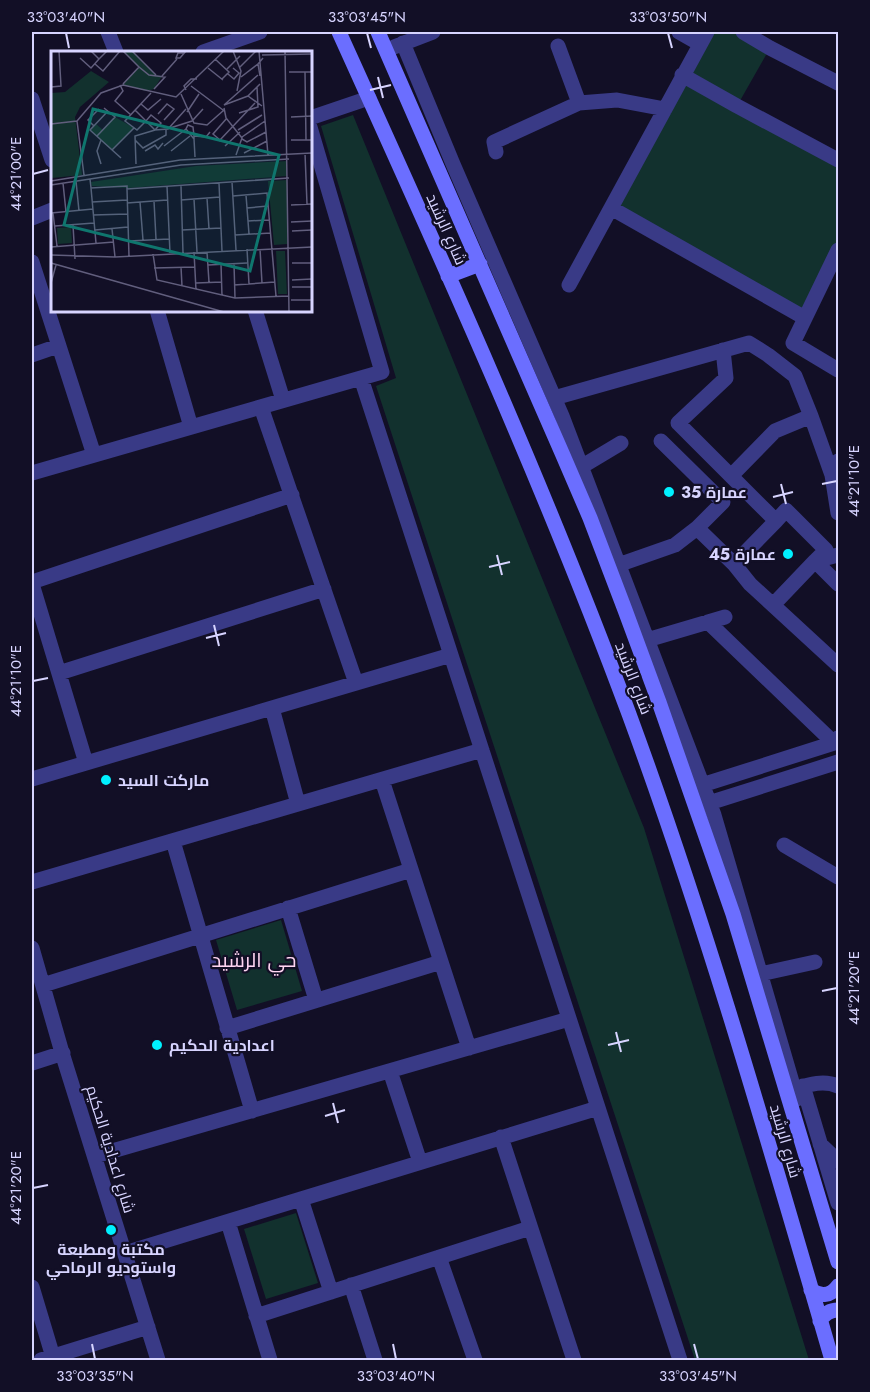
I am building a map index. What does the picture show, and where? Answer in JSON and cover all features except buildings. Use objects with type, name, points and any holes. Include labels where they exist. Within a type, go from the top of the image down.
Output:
[{"type":"street","points":[[108,32],[116,51]]},
{"type":"street","points":[[206,51],[260,32]]},
{"type":"street","name":"شارع الرشيد","points":[[339,32],[518,434],[618,684],[659,797],[722,987],[832,1360]]},
{"type":"street","name":"شارع الرشيد","points":[[378,32],[590,518],[659,702],[733,914],[838,1262]]},
{"type":"street","points":[[387,51],[433,32]]},
{"type":"street","points":[[569,285],[704,38],[679,32]]},
{"type":"street","points":[[749,33],[770,48],[838,83]]},
{"type":"street","points":[[403,43],[554,398],[702,784],[760,974],[798,1088],[820,1144],[838,1203]]},
{"type":"street","points":[[558,46],[579,103]]},
{"type":"street","points":[[682,75],[838,160]]},
{"type":"street","points":[[312,117],[369,98]]},
{"type":"street","points":[[32,99],[51,157]]},
{"type":"street","points":[[496,152],[494,142],[579,103],[617,100],[665,109]]},
{"type":"street","points":[[32,473],[382,372],[312,135]]},
{"type":"street","points":[[611,208],[805,318]]},
{"type":"street","points":[[32,218],[51,210]]},
{"type":"street","points":[[838,250],[793,343],[838,370]]},
{"type":"street","points":[[32,262],[94,455]]},
{"type":"street","points":[[448,276],[480,264]]},
{"type":"street","points":[[158,312],[191,427]]},
{"type":"street","points":[[256,312],[283,400]]},
{"type":"street","points":[[554,398],[749,343],[795,376],[836,471],[838,513]]},
{"type":"street","points":[[32,355],[58,346]]},
{"type":"street","points":[[723,350],[726,378],[678,423],[776,521]]},
{"type":"street","points":[[361,378],[680,1360]]},
{"type":"street","points":[[261,407],[356,683]]},
{"type":"street","points":[[731,476],[775,431],[811,416]]},
{"type":"street","points":[[618,565],[675,545],[697,528],[723,502],[661,441]]},
{"type":"street","points":[[581,467],[621,443]]},
{"type":"street","points":[[86,763],[32,583],[291,495]]},
{"type":"street","points":[[734,564],[786,510],[826,550],[773,605]]},
{"type":"street","points":[[697,528],[734,564],[750,584],[838,665]]},
{"type":"street","points":[[815,561],[838,555]]},
{"type":"street","points":[[815,561],[838,584]]},
{"type":"street","points":[[59,672],[324,588]]},
{"type":"street","points":[[647,640],[724,616]]},
{"type":"street","points":[[708,622],[836,752]]},
{"type":"street","points":[[32,779],[451,655]]},
{"type":"street","points":[[272,708],[298,804]]},
{"type":"street","points":[[32,882],[482,750]]},
{"type":"street","points":[[702,784],[836,752]]},
{"type":"street","points":[[709,803],[836,752]]},
{"type":"street","points":[[382,780],[469,1048]]},
{"type":"street","points":[[173,841],[252,1111]]},
{"type":"street","points":[[784,845],[838,877]]},
{"type":"street","points":[[43,985],[411,870]]},
{"type":"street","points":[[288,908],[316,1000]]},
{"type":"street","name":"شارع اعدادية الحكيم","points":[[33,957],[158,1360]]},
{"type":"street","points":[[227,1028],[441,962]]},
{"type":"street","points":[[760,974],[815,962]]},
{"type":"street","points":[[95,1156],[569,1019]]},
{"type":"street","points":[[32,1063],[63,1053]]},
{"type":"street","points":[[390,1071],[420,1162]]},
{"type":"street","points":[[798,1088],[811,1084],[831,1083],[838,1086]]},
{"type":"street","points":[[798,1088],[838,1239]]},
{"type":"street","points":[[125,1253],[598,1108]]},
{"type":"street","points":[[501,1137],[574,1360]]},
{"type":"street","points":[[820,1144],[838,1161]]},
{"type":"street","points":[[301,1199],[331,1292]]},
{"type":"street","points":[[228,1222],[270,1360]]},
{"type":"street","points":[[256,1316],[530,1228]]},
{"type":"street","points":[[439,1257],[475,1360]]},
{"type":"street","points":[[351,1285],[375,1360]]},
{"type":"street","points":[[811,1290],[819,1294],[828,1294],[838,1286]]},
{"type":"street","points":[[32,1287],[47,1359],[148,1327]]},
{"type":"street","points":[[820,1321],[826,1314],[838,1310]]},
{"type":"green space","points":[[707,32],[741,32],[770,48],[737,106],[838,160],[838,250],[805,318],[611,208]]},
{"type":"green space","points":[[353,115],[644,828],[809,1360],[695,1360],[376,386],[396,378],[321,126]]},
{"type":"green space","points":[[281,920],[302,991],[237,1010],[216,940]]},
{"type":"green space","points":[[296,1213],[318,1283],[266,1299],[244,1229]]},
{"type":"place","name":"عمارة 35","points":[[669,492]]},
{"type":"place","name":"عمارة 45","points":[[788,554]]},
{"type":"place","name":"ماركت السيد","points":[[106,780]]},
{"type":"place","name":"اعدادية الحكيم","points":[[157,1045]]},
{"type":"place","name":"مكتبة ومطبعة واستوديو الرماحي","points":[[111,1230]]},
{"type":"district","name":"حي الرشيد","points":[[254,960]]}]
